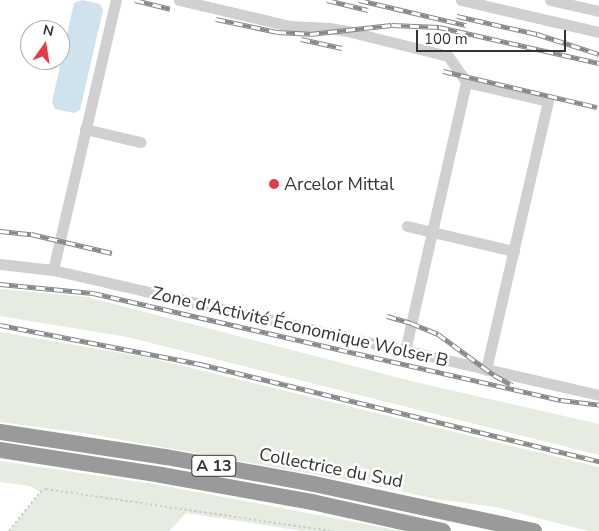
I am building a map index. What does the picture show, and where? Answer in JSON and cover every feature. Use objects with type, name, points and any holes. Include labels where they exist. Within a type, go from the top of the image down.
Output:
[{"type":"highway","name":"Collectrice du Sud","points":[[0,432],[166,457],[304,483],[534,531]]},
{"type":"highway","name":"A 13","points":[[0,450],[160,475],[312,502],[444,531]]},
{"type":"lane","points":[[52,270],[116,0]]},
{"type":"lane","points":[[179,0],[290,26],[347,31],[448,56],[466,82],[548,101],[486,370]]},
{"type":"lane","points":[[461,0],[599,32]]},
{"type":"lane","points":[[550,0],[599,11]]},
{"type":"lane","points":[[405,351],[466,82]]},
{"type":"lane","points":[[86,129],[140,142]]},
{"type":"lane","points":[[407,226],[514,251]]},
{"type":"lane","name":"Zone d'Activité Économique Wolser B","points":[[0,264],[52,270],[599,395]]},
{"type":"path","points":[[9,531],[40,492],[46,489],[330,531]]},
{"type":"shaded area","points":[[0,289],[87,297],[415,382],[599,424],[599,455],[127,337],[0,316]]},
{"type":"shaded area","points":[[0,332],[150,358],[599,467],[599,531],[588,531],[496,507],[436,499],[373,485],[84,433],[0,422]]},
{"type":"shaded area","points":[[0,461],[160,485],[402,531],[302,531],[186,513],[169,531],[9,531],[40,492],[30,486],[0,482]]},
{"type":"water","points":[[82,0],[100,4],[103,10],[80,110],[74,113],[55,109],[52,102],[59,70],[70,70],[70,21],[74,3]]},
{"type":"railway","points":[[135,0],[170,9]]},
{"type":"railway","points":[[327,0],[368,10]]},
{"type":"railway","points":[[359,0],[466,25]]},
{"type":"railway","points":[[457,16],[537,34],[599,54]]},
{"type":"railway","points":[[216,19],[277,32],[310,34],[392,25],[439,27],[599,63]]},
{"type":"railway","points":[[301,39],[342,48]]},
{"type":"railway","points":[[443,71],[597,107]]},
{"type":"railway","points":[[0,231],[31,234],[112,253]]},
{"type":"railway","points":[[0,284],[93,293],[561,400],[599,405]]},
{"type":"railway","points":[[387,316],[438,334],[494,375],[512,385]]},
{"type":"railway","points":[[0,325],[200,364],[599,461]]},
{"type":"place","name":"Arcelor Mittal","points":[[274,184]]}]
